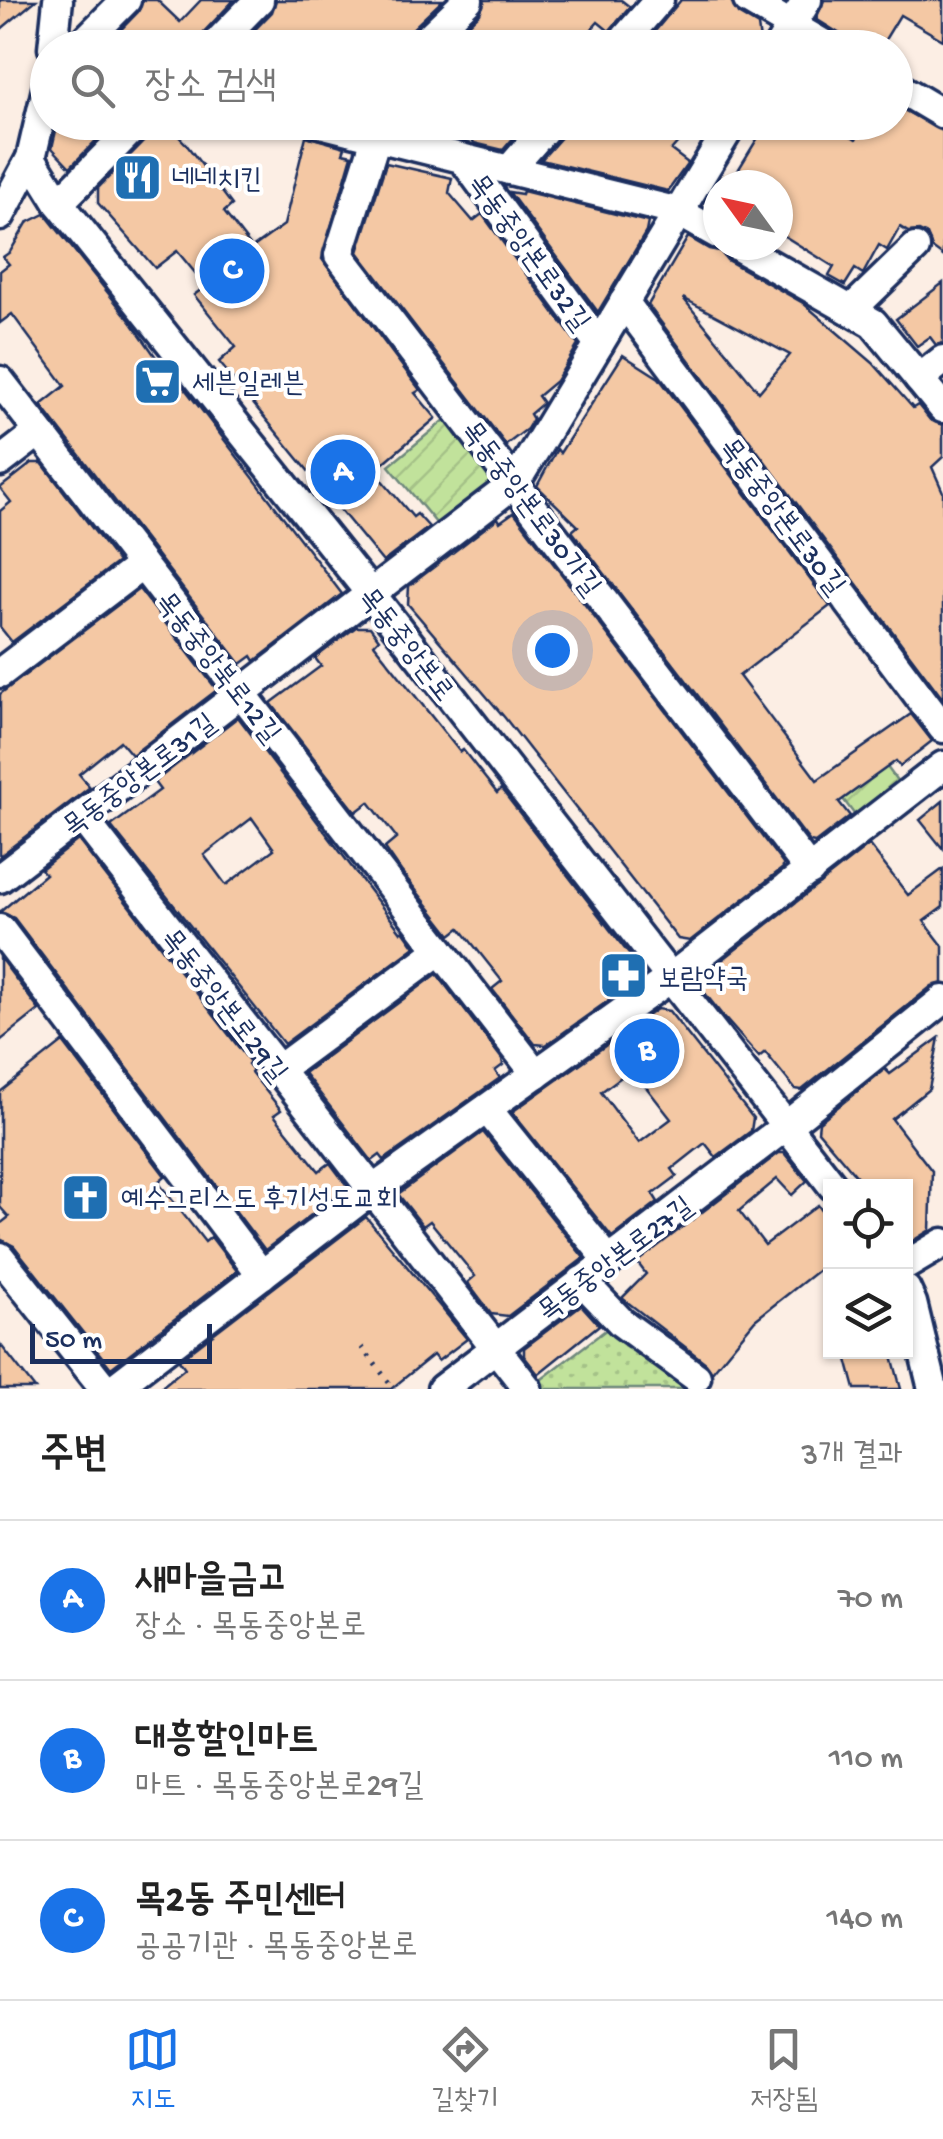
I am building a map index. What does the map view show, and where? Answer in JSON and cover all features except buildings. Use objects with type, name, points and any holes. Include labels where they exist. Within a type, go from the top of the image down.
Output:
[{"type":"street","points":[[54,30],[58,0]]},
{"type":"street","points":[[96,30],[126,0]]},
{"type":"street","points":[[230,30],[259,0]]},
{"type":"street","points":[[437,30],[468,0]]},
{"type":"street","points":[[633,30],[659,0]]},
{"type":"street","points":[[748,0],[779,30]]},
{"type":"street","points":[[789,30],[807,0]]},
{"type":"street","points":[[913,96],[943,114]]},
{"type":"street","points":[[0,216],[31,158],[35,140]]},
{"type":"street","points":[[60,203],[121,140]]},
{"type":"street","name":"목동중앙본로30가길","points":[[374,140],[340,254],[810,871]]},
{"type":"street","points":[[407,140],[463,159],[679,212],[703,226]]},
{"type":"street","points":[[509,170],[535,140]]},
{"type":"street","name":"목동중앙본로32길","points":[[371,594],[515,483],[722,140]]},
{"type":"street","name":"목동중앙본로","points":[[31,158],[60,203],[828,1179]]},
{"type":"street","name":"목동중앙본로32길","points":[[463,159],[599,344]]},
{"type":"street","points":[[851,310],[915,248]]},
{"type":"street","points":[[763,260],[873,323],[943,408]]},
{"type":"street","name":"목동중앙본로30길","points":[[624,302],[943,728]]},
{"type":"street","points":[[920,379],[943,360]]},
{"type":"street","name":"목동중앙북로12길","points":[[0,381],[536,1074]]},
{"type":"street","points":[[0,462],[40,432]]},
{"type":"street","points":[[0,673],[142,565]]},
{"type":"street","name":"목동중앙본로31길","points":[[0,878],[371,594]]},
{"type":"street","points":[[114,1389],[371,1191],[670,979],[943,766]]},
{"type":"street","name":"목동중앙본로29길","points":[[82,816],[527,1388]]},
{"type":"street","points":[[0,929],[262,1275]]},
{"type":"street","points":[[278,1070],[440,950]]},
{"type":"street","name":"목동중앙본로27길","points":[[442,1389],[786,1126],[943,1000]]},
{"type":"street","points":[[487,1109],[609,1261]]},
{"type":"street","points":[[913,1260],[943,1244]]},
{"type":"street","points":[[0,1257],[105,1389]]},
{"type":"street","points":[[582,1281],[622,1323],[696,1377]]},
{"type":"street","points":[[913,1311],[935,1378]]},
{"type":"path","points":[[362,1347],[394,1389]]},
{"type":"green space","points":[[446,419],[493,475],[490,488],[441,529],[389,466]]},
{"type":"green space","points":[[887,767],[901,786],[857,818],[843,799]]},
{"type":"green space","points":[[612,1325],[674,1375],[711,1389],[533,1389]]},
{"type":"place","name":"네네치킨","points":[[137,177]]},
{"type":"place","name":"목2동 주민센터","points":[[232,271]]},
{"type":"place","name":"세븐일레븐","points":[[157,381]]},
{"type":"place","name":"새마을금고","points":[[343,472]]},
{"type":"place","name":"보람약국","points":[[623,976]]},
{"type":"place","name":"대흥할인마트","points":[[647,1051]]},
{"type":"place","name":"예수그리스도 후기성도교회","points":[[86,1197]]}]
